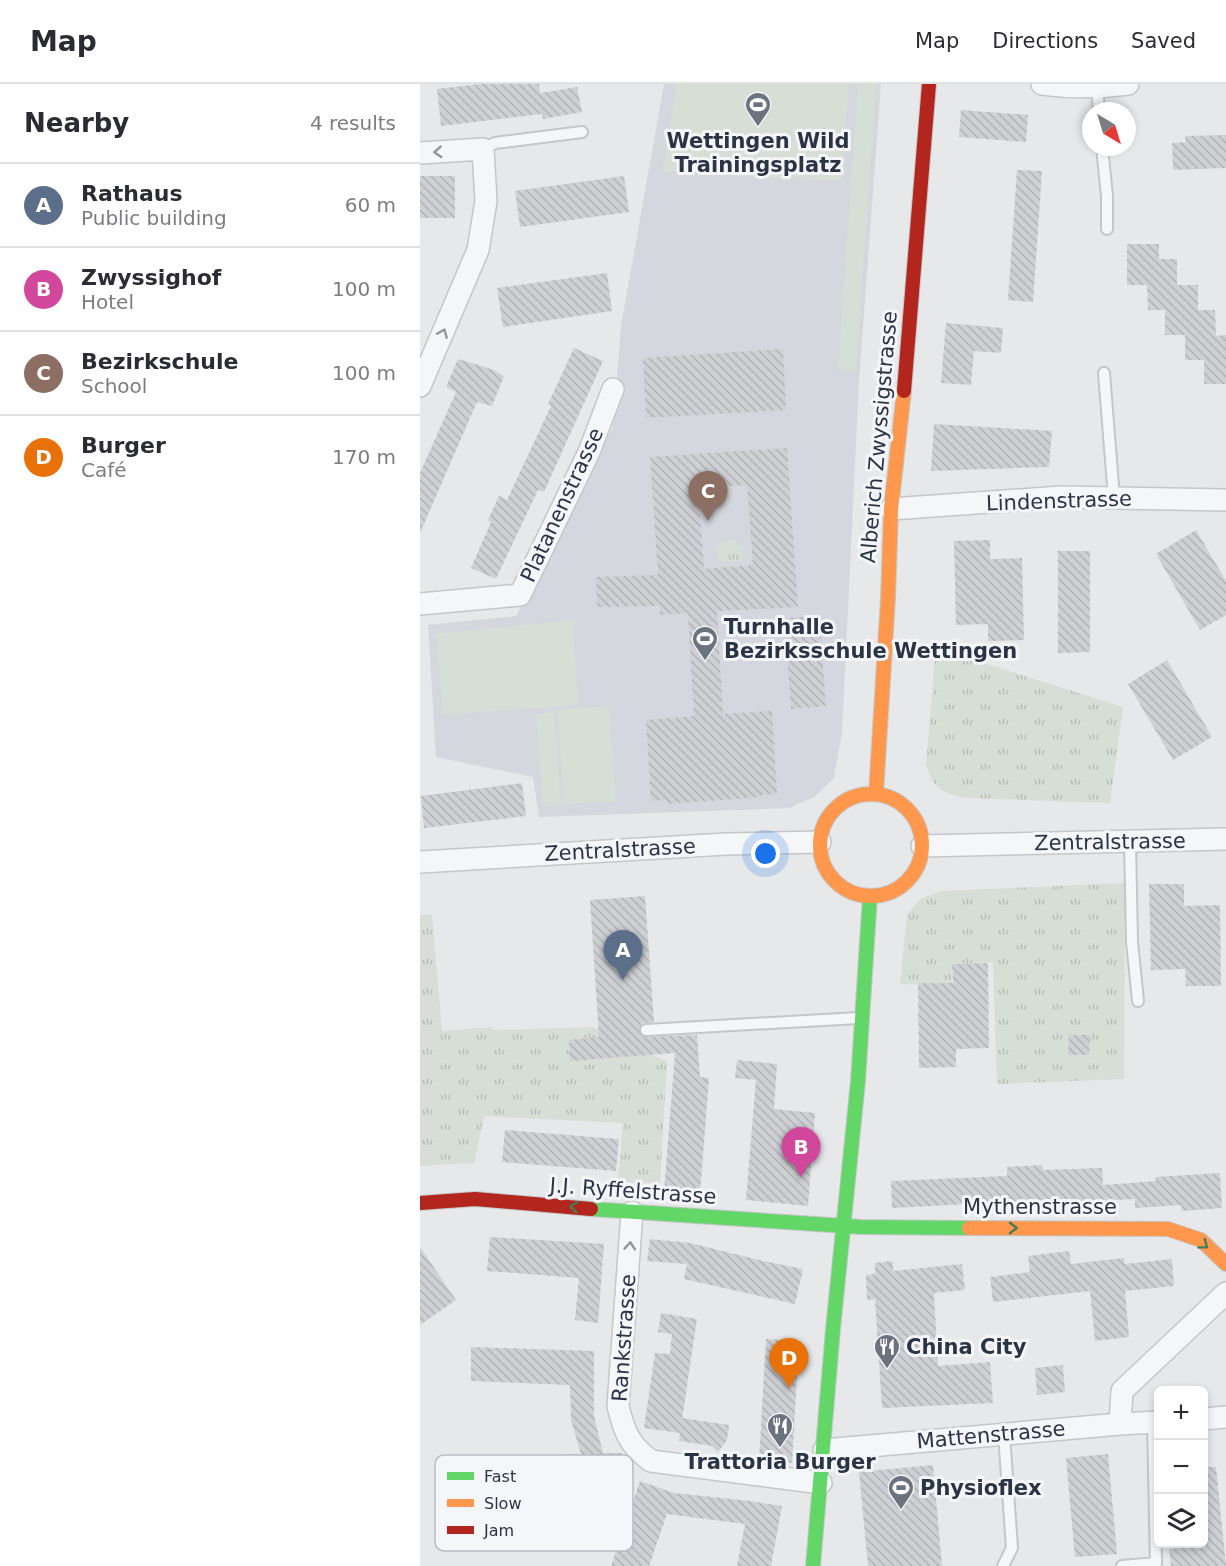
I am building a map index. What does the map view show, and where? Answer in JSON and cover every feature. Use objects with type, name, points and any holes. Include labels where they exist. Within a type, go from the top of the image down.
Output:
[{"type":"street","name":"Alberich Zwyssigstrasse","points":[[876,794],[891,509],[901,431],[929,84]]},
{"type":"street","points":[[1042,84],[1097,88],[1128,84]]},
{"type":"street","points":[[420,153],[483,149],[486,201],[478,250],[420,386]]},
{"type":"street","name":"Platanenstrasse","points":[[420,604],[520,595],[589,452],[613,389]]},
{"type":"street","name":"Lindenstrasse","points":[[891,509],[1061,497],[1226,500]]},
{"type":"street","points":[[876,794],[892,798],[905,807],[915,820],[921,835],[922,846],[913,874],[901,886],[887,893],[870,896],[857,894],[842,887],[829,875],[821,859],[820,842],[823,826],[832,812],[844,801],[859,795],[876,794]]},
{"type":"street","name":"Zentralstrasse","points":[[922,846],[1226,840]]},
{"type":"street","name":"Zentralstrasse","points":[[420,862],[726,844],[820,842]]},
{"type":"street","points":[[813,1566],[862,1018],[870,896]]},
{"type":"street","name":"J.J. Ryffelstrasse","points":[[420,1203],[475,1199],[843,1226]]},
{"type":"street","name":"Rankstrasse","points":[[632,1212],[618,1406],[624,1430],[636,1450],[651,1461],[821,1483]]},
{"type":"street","name":"Mythenstrasse","points":[[843,1226],[1168,1229],[1200,1240],[1226,1264]]},
{"type":"street","points":[[1120,1424],[1122,1390],[1226,1293]]},
{"type":"street","points":[[1208,1419],[1226,1417]]},
{"type":"street","name":"Mattenstrasse","points":[[824,1450],[1154,1422]]},
{"type":"lane","points":[[1097,88],[1098,102]]},
{"type":"lane","points":[[483,149],[495,143],[582,132]]},
{"type":"lane","points":[[1103,156],[1107,196],[1107,229]]},
{"type":"lane","points":[[1104,373],[1114,498]]},
{"type":"lane","points":[[1130,841],[1132,942],[1138,1001]]},
{"type":"lane","points":[[646,1030],[862,1018]]},
{"type":"lane","points":[[1003,1566],[1012,1548],[1004,1434]]},
{"type":"lane","points":[[1122,1566],[1156,1563],[1156,1440]]},
{"type":"shaded area","points":[[664,84],[881,84],[859,381],[842,733],[834,778],[814,797],[789,808],[539,817],[533,777],[436,757],[428,625],[516,616],[613,427],[621,326]]},
{"type":"green space","name":"Wettingen Wild Trainingsplatz","points":[[677,84],[849,84],[842,181],[662,172]]},
{"type":"green space","points":[[858,84],[876,84],[856,371],[838,370]]},
{"type":"green space","points":[[735,540],[744,548],[742,561],[719,561],[716,548],[725,541]]},
{"type":"green space","points":[[573,620],[578,705],[443,715],[436,634]]},
{"type":"green space","points":[[936,648],[1123,707],[1110,803],[968,798],[946,792],[936,786],[926,765]]},
{"type":"green space","points":[[609,706],[616,801],[564,804],[557,710]]},
{"type":"green space","points":[[554,712],[561,805],[543,807],[536,714]]},
{"type":"green space","points":[[1125,883],[1124,1079],[997,1084],[993,962],[952,964],[952,985],[900,984],[907,915],[920,899],[941,891]]},
{"type":"green space","points":[[420,915],[432,915],[442,1031],[492,1027],[492,1030],[594,1027],[667,1062],[660,1183],[618,1182],[623,1123],[484,1116],[474,1163],[420,1166]]},
{"type":"building","points":[[480,84],[539,84],[540,93],[577,87],[582,112],[543,119],[542,114],[441,126],[437,89]]},
{"type":"building","points":[[961,110],[1028,115],[1026,142],[959,137]]},
{"type":"building","points":[[1226,135],[1226,168],[1173,170],[1172,143],[1186,142],[1185,136]]},
{"type":"building","points":[[1017,170],[1042,171],[1033,302],[1008,300]]},
{"type":"building","points":[[420,176],[455,176],[455,218],[420,218]]},
{"type":"building","points":[[624,176],[629,212],[520,227],[515,191]]},
{"type":"building","points":[[1127,244],[1159,244],[1159,259],[1177,259],[1177,285],[1198,285],[1198,310],[1215,310],[1216,336],[1226,335],[1226,384],[1204,384],[1204,360],[1185,360],[1185,335],[1165,335],[1165,310],[1148,310],[1147,285],[1127,285]]},
{"type":"building","points":[[607,273],[612,311],[503,327],[497,288]]},
{"type":"building","points":[[946,323],[1003,328],[1001,353],[974,351],[971,385],[941,383]]},
{"type":"building","points":[[574,348],[603,361],[544,492],[538,490],[496,579],[471,568],[491,522],[488,520],[499,496],[507,500],[551,406],[548,404]]},
{"type":"building","points":[[783,349],[786,410],[646,418],[643,358]]},
{"type":"building","points":[[458,359],[494,370],[504,376],[492,406],[477,402],[420,533],[420,473],[456,392],[446,387]]},
{"type":"building","points":[[934,424],[1052,431],[1049,467],[931,471]]},
{"type":"building","points":[[787,448],[798,607],[717,611],[723,714],[772,711],[777,794],[667,804],[666,800],[651,801],[646,720],[694,716],[688,613],[660,615],[660,606],[597,607],[596,577],[658,575],[650,457]],"holes":[[[747,485],[753,565],[704,569],[698,488]]]},
{"type":"building","points":[[1196,530],[1226,581],[1226,615],[1200,630],[1156,554]]},
{"type":"building","points":[[990,540],[990,559],[1022,558],[1024,640],[988,641],[988,624],[956,625],[954,541]]},
{"type":"building","points":[[1058,551],[1090,551],[1090,652],[1058,653]]},
{"type":"building","points":[[819,616],[826,706],[791,709],[785,618]]},
{"type":"building","points":[[1167,660],[1212,737],[1173,760],[1128,684]]},
{"type":"building","points":[[522,783],[526,816],[424,828],[421,796]]},
{"type":"building","points":[[1149,884],[1184,884],[1184,906],[1220,905],[1221,986],[1186,986],[1185,969],[1151,970]]},
{"type":"building","points":[[645,896],[654,1022],[642,1023],[639,1031],[642,1036],[646,1037],[697,1035],[700,1077],[709,1078],[700,1195],[664,1192],[675,1053],[570,1061],[569,1040],[599,1037],[590,900]]},
{"type":"building","points":[[988,963],[989,1048],[956,1049],[956,1067],[919,1068],[918,983],[953,983],[952,964]]},
{"type":"building","points":[[1069,1035],[1090,1035],[1089,1055],[1068,1055]]},
{"type":"building","points":[[737,1060],[777,1064],[774,1109],[815,1113],[808,1206],[746,1200],[756,1080],[735,1078]]},
{"type":"building","points":[[505,1130],[619,1139],[616,1171],[502,1162]]},
{"type":"building","points":[[1042,1165],[1043,1170],[1102,1168],[1103,1185],[1156,1181],[1155,1177],[1220,1173],[1222,1208],[1182,1211],[1181,1205],[1135,1208],[1135,1199],[1066,1202],[1066,1199],[892,1208],[891,1181],[1007,1176],[1007,1167]]},
{"type":"building","points":[[490,1237],[604,1244],[598,1323],[575,1320],[579,1278],[487,1271]]},
{"type":"building","points":[[650,1239],[690,1243],[803,1269],[795,1304],[684,1279],[687,1264],[647,1261]]},
{"type":"building","points":[[420,1247],[456,1300],[420,1325]]},
{"type":"building","points":[[1069,1251],[1071,1264],[1124,1258],[1125,1264],[1172,1259],[1174,1286],[1125,1291],[1129,1337],[1095,1341],[1090,1291],[993,1302],[990,1277],[1030,1272],[1028,1256]]},
{"type":"building","points":[[893,1261],[893,1271],[962,1264],[965,1290],[934,1293],[938,1366],[990,1362],[993,1403],[882,1408],[875,1299],[867,1300],[866,1275],[875,1274],[875,1263]]},
{"type":"building","points":[[661,1313],[697,1319],[680,1433],[644,1428],[655,1353],[670,1354],[672,1334],[658,1332]]},
{"type":"building","points":[[766,1339],[799,1341],[792,1463],[759,1461]]},
{"type":"building","points":[[471,1347],[594,1351],[594,1416],[603,1453],[622,1453],[622,1455],[566,1455],[581,1454],[571,1420],[570,1385],[471,1381]]},
{"type":"building","points":[[1063,1365],[1065,1392],[1037,1395],[1035,1368]]},
{"type":"building","points":[[682,1418],[729,1425],[727,1440],[718,1452],[712,1446],[679,1441]]},
{"type":"building","points":[[1108,1454],[1117,1554],[1075,1557],[1066,1458]]},
{"type":"building","points":[[933,1465],[942,1566],[868,1566],[859,1472]]},
{"type":"building","points":[[1208,1467],[1216,1467],[1226,1566],[1171,1566],[1169,1549],[1208,1548]]},
{"type":"building","points":[[640,1481],[674,1493],[782,1506],[771,1566],[737,1566],[745,1524],[667,1514],[649,1566],[611,1566],[616,1551],[633,1551],[633,1502]]},
{"type":"traffic: fast","points":[[813,1566],[833,1329],[858,1081],[870,896]]},
{"type":"traffic: fast","points":[[591,1209],[861,1227],[969,1228]]},
{"type":"traffic: slow","points":[[876,794],[891,509],[904,391]]},
{"type":"traffic: slow","points":[[871,794],[890,798],[907,809],[918,826],[922,845],[918,864],[907,881],[890,892],[871,896],[852,892],[835,881],[824,864],[820,845],[824,826],[835,809],[852,798],[871,794]]},
{"type":"traffic: slow","points":[[969,1228],[1168,1229],[1201,1240],[1226,1264]]},
{"type":"traffic: jam","points":[[904,391],[929,84]]},
{"type":"traffic: jam","points":[[420,1203],[475,1199],[591,1209]]},
{"type":"place","name":"Wettingen Wild Trainingsplatz","points":[[758,128]]},
{"type":"place","name":"Bezirkschule","points":[[708,521]]},
{"type":"place","name":"Turnhalle Bezirksschule Wettingen","points":[[705,662]]},
{"type":"place","name":"Rathaus","points":[[623,980]]},
{"type":"place","name":"Zwyssighof","points":[[801,1177]]},
{"type":"place","name":"China City","points":[[887,1370]]},
{"type":"place","name":"Burger","points":[[789,1388]]},
{"type":"place","name":"Trattoria Burger","points":[[780,1449]]},
{"type":"place","name":"Physioflex","points":[[901,1511]]}]
